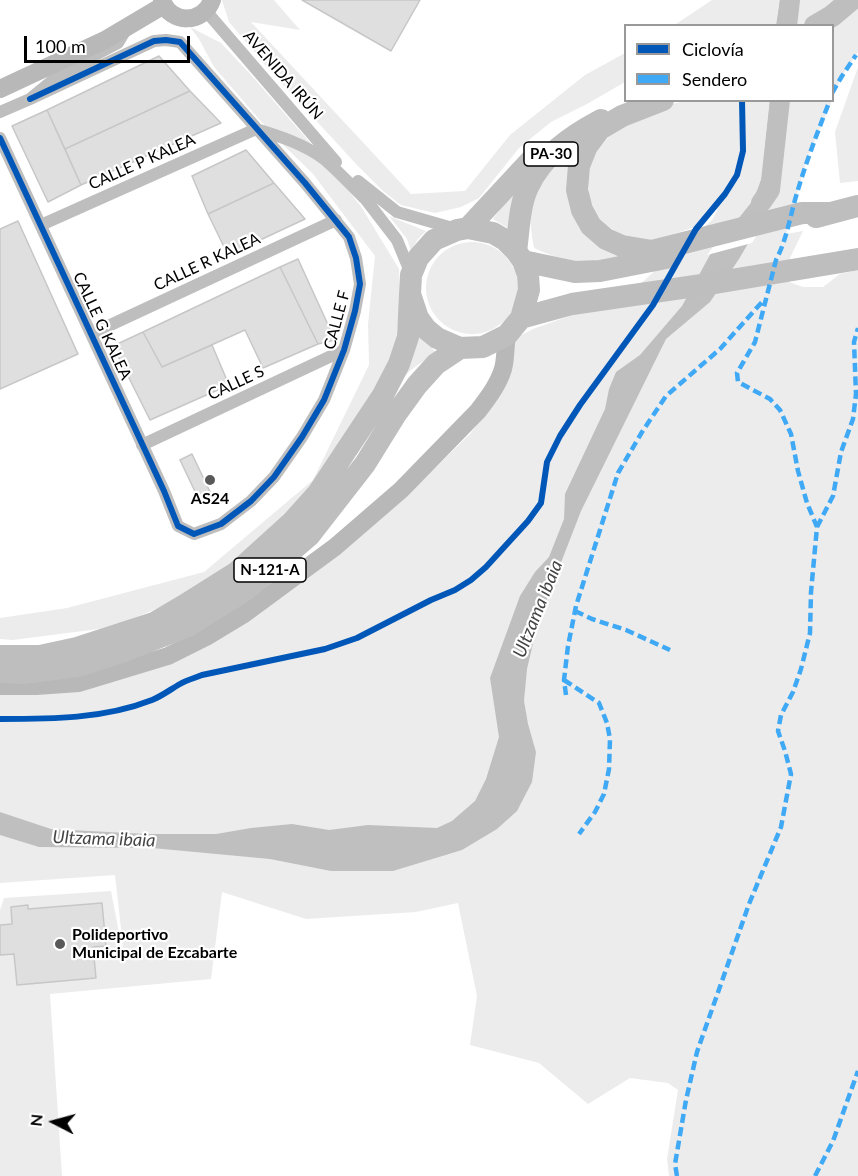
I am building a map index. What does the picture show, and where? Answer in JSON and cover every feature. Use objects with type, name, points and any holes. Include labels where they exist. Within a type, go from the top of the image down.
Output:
[{"type":"highway","points":[[823,21],[851,0]]},
{"type":"highway","name":"PA-30","points":[[411,284],[418,258],[434,240],[462,229],[539,151],[557,136],[599,111],[624,102]]},
{"type":"highway","name":"PA-30","points":[[514,327],[529,290],[528,275],[520,256],[521,212],[527,189],[537,171],[565,141],[592,124],[637,102]]},
{"type":"highway","points":[[658,102],[622,116],[600,129],[586,146],[579,166],[577,189],[582,210],[591,226],[606,239],[622,246],[663,253]]},
{"type":"highway","points":[[462,229],[493,233],[505,240],[520,256],[575,272],[600,271],[803,217],[858,206]]},
{"type":"highway","points":[[411,284],[418,318],[426,330],[437,338],[460,348],[483,347],[514,327],[572,304],[858,258]]},
{"type":"highway","name":"N-121-A","points":[[0,654],[40,656],[77,648],[154,622],[237,572],[291,523],[318,493],[383,395],[399,364],[408,337],[411,284]]},
{"type":"highway","name":"N-121-A","points":[[0,672],[23,673],[78,666],[124,651],[188,626],[248,589],[309,536],[365,464],[417,385],[436,364],[460,348]]},
{"type":"street","points":[[0,89],[105,40],[163,2],[169,12],[184,19],[200,16],[209,5]]},
{"type":"street","name":"AVENIDA IRÚN","points":[[209,5],[397,240],[411,284]]},
{"type":"street","points":[[0,112],[30,99],[63,72],[118,43],[128,27]]},
{"type":"street","name":"CALLE F","points":[[30,99],[154,41],[166,39],[180,42],[305,183],[349,237],[356,258],[360,284],[344,350],[324,400],[274,477],[251,501],[221,524],[195,534],[178,526]]},
{"type":"street","name":"AVENIDA IRÚN","points":[[256,129],[288,139],[323,159],[364,198]]},
{"type":"street","name":"CALLE P KALEA","points":[[42,225],[256,129]]},
{"type":"street","name":"CALLE G KALEA","points":[[0,138],[42,225],[178,526]]},
{"type":"street","name":"AVENIDA IRÚN","points":[[336,161],[376,197],[397,212],[462,229]]},
{"type":"street","name":"CALLE R KALEA","points":[[91,334],[336,220]]},
{"type":"street","points":[[0,686],[79,683],[168,656],[244,614],[335,547],[401,490],[478,411],[489,398],[499,380],[514,327]]},
{"type":"street","points":[[483,347],[496,359],[499,380]]},
{"type":"street","name":"CALLE S","points":[[142,445],[344,350]]},
{"type":"shaded area","points":[[222,0],[274,0],[300,30],[251,22],[411,194],[465,191],[510,135],[585,75],[624,54],[624,83],[551,122],[519,148],[479,198],[461,207],[435,213],[401,205],[383,191],[266,66],[229,22]]},
{"type":"shaded area","points":[[712,0],[858,0],[858,52],[842,76],[834,96],[834,24],[676,24]]},
{"type":"shaded area","points":[[190,27],[221,43],[326,161],[362,208],[399,269],[400,302],[394,362],[314,486],[248,558],[183,597],[114,627],[13,640],[0,639],[0,618],[67,608],[204,572],[313,480],[369,365],[368,324],[375,256],[313,174],[271,133],[214,67]]},
{"type":"shaded area","points":[[858,67],[858,181],[840,183],[835,132]]},
{"type":"shaded area","points":[[680,102],[832,102],[807,159],[786,234],[803,231],[790,258],[789,282],[803,287],[823,287],[840,274],[858,270],[858,1176],[669,1176],[667,1159],[678,1090],[668,1083],[630,1078],[588,1104],[539,1063],[470,1045],[477,996],[458,903],[416,912],[306,919],[222,892],[211,979],[50,994],[62,1176],[0,1176],[0,910],[4,898],[111,891],[125,964],[115,875],[0,883],[0,676],[79,683],[206,637],[415,487],[470,434],[497,398],[514,339],[533,329],[589,309],[612,309],[712,220],[718,209],[707,214],[695,227],[647,241],[619,235],[601,220],[590,204],[588,182],[591,157],[613,132],[664,106]]},
{"type":"shaded area","points":[[582,141],[569,191],[636,255],[584,262],[561,258],[534,248],[529,206],[548,170]]},
{"type":"shaded area","points":[[518,186],[511,230],[493,219]]},
{"type":"shaded area","points":[[389,216],[426,231],[411,251],[407,239]]},
{"type":"shaded area","points":[[472,242],[490,246],[504,256],[514,270],[518,288],[514,306],[504,320],[490,330],[472,334],[454,330],[440,320],[430,306],[426,288],[430,270],[440,256],[454,246]]},
{"type":"shaded area","points":[[418,336],[436,352],[400,381]]},
{"type":"water","points":[[780,0],[790,0],[787,24],[776,24]]},
{"type":"water","points":[[770,102],[780,102],[771,182],[774,199],[739,259],[710,302],[666,339],[581,511],[541,614],[527,669],[524,701],[536,752],[532,782],[517,811],[497,829],[462,850],[393,871],[331,871],[270,859],[152,848],[39,847],[0,835],[0,812],[51,829],[146,834],[216,834],[292,824],[329,830],[368,825],[437,828],[452,821],[475,801],[486,779],[499,737],[490,678],[520,596],[535,572],[549,557],[564,519],[565,494],[605,409],[609,389],[616,372],[640,355],[682,306],[711,253],[754,199],[762,177]]},
{"type":"pier","points":[[770,213],[752,243],[707,255],[731,223]]},
{"type":"building","points":[[302,0],[420,0],[391,51]]},
{"type":"building","points":[[159,56],[190,91],[65,149],[47,110]]},
{"type":"building","points":[[190,91],[221,123],[81,185],[65,149]]},
{"type":"building","points":[[47,110],[81,185],[48,202],[12,126]]},
{"type":"building","points":[[246,150],[274,183],[208,214],[192,176]]},
{"type":"building","points":[[274,183],[305,219],[228,255],[208,214]]},
{"type":"building","points":[[18,221],[78,354],[0,389],[0,229]]},
{"type":"building","points":[[298,259],[335,340],[318,344],[280,267]]},
{"type":"building","points":[[280,267],[318,344],[263,368],[245,330],[162,367],[143,332]]},
{"type":"building","points":[[143,332],[162,367],[212,345],[229,385],[150,420],[113,346]]},
{"type":"building","points":[[192,454],[212,496],[200,502],[180,460]]},
{"type":"building","name":"Polideportivo Municipal de Ezcabarte","points":[[102,903],[106,946],[93,947],[96,978],[17,985],[14,954],[0,955],[0,925],[12,924],[11,907],[28,905],[28,909]]},
{"type":"waterway","name":"Ultzama ibaia","points":[[787,24],[790,0]]},
{"type":"waterway","name":"Ultzama ibaia","points":[[761,203],[770,190],[780,102]]},
{"type":"marked path","points":[[834,90],[856,55]]},
{"type":"marked path","points":[[677,1176],[675,1164],[697,1052],[749,904],[781,827],[791,774],[778,731],[781,715],[793,692],[801,669],[810,633],[817,527],[798,471],[791,434],[780,410],[770,399],[738,382],[737,373],[755,342],[776,260],[786,236],[804,170],[829,102]]},
{"type":"marked path","points":[[566,695],[564,680],[576,606],[618,473],[666,396],[720,349],[762,302]]},
{"type":"marked path","points":[[817,527],[833,496],[841,452],[853,419],[856,394],[854,342],[858,328]]},
{"type":"marked path","points":[[575,611],[670,650]]},
{"type":"marked path","points":[[564,680],[599,703],[607,723],[610,739],[609,769],[604,794],[595,812],[579,834]]},
{"type":"marked path","points":[[815,1176],[833,1141],[858,1071]]},
{"type":"cycle path","points":[[0,138],[164,491],[178,526],[194,534],[221,524],[251,501],[274,477],[324,400],[344,350],[360,284],[356,258],[349,237],[305,183],[180,42],[154,41],[30,99]]},
{"type":"cycle path","points":[[0,719],[77,717],[134,706],[156,698],[202,675],[325,649],[357,638],[471,580],[528,521],[541,503],[547,462],[560,436],[653,305],[696,229],[725,194],[737,175],[743,151],[742,102]]},
{"type":"place","name":"AS24","points":[[210,480]]},
{"type":"place","name":"Polideportivo Municipal de Ezcabarte","points":[[60,944]]}]
